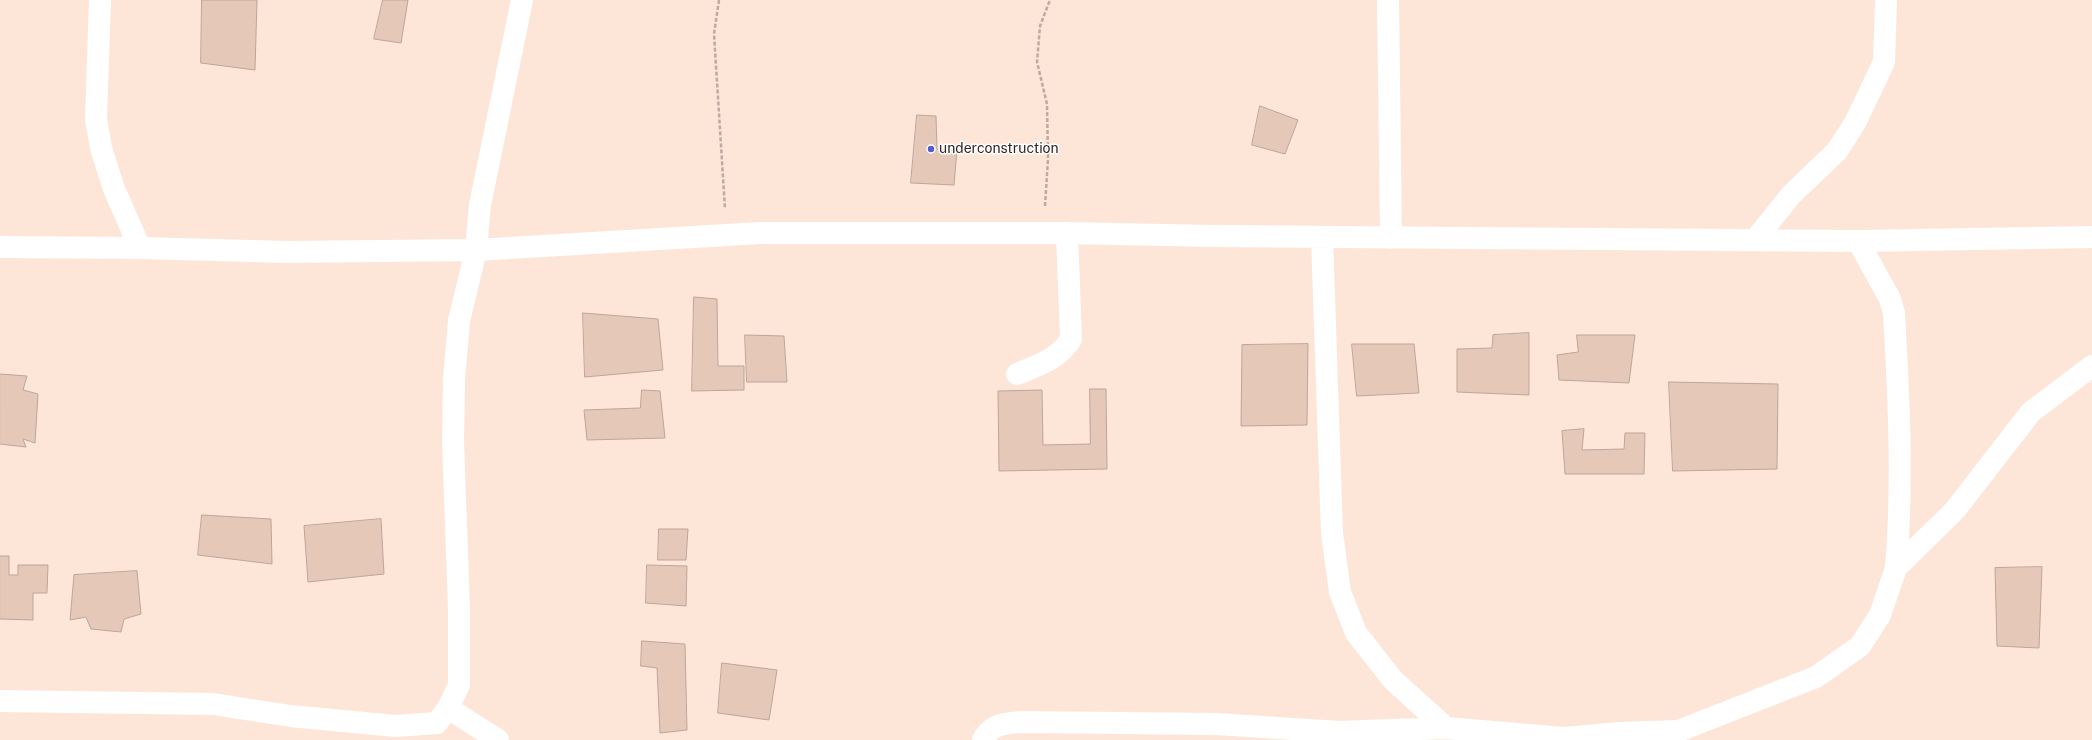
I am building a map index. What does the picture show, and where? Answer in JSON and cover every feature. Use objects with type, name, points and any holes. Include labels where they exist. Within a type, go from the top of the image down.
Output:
[{"type":"street","points":[[100,0],[96,119],[99,141],[114,189],[140,248]]},
{"type":"street","points":[[0,701],[213,704],[290,716],[396,726],[437,723],[448,708],[459,685],[460,661],[453,441],[454,379],[459,321],[476,250],[480,205],[522,0]]},
{"type":"street","points":[[1388,0],[1391,238]]},
{"type":"street","points":[[1754,240],[1791,195],[1837,151],[1855,123],[1884,62],[1886,0]]},
{"type":"street","points":[[0,247],[140,248],[288,252],[476,250],[760,233],[1067,233],[1391,238],[1858,241],[2092,237]]},
{"type":"street","points":[[1017,374],[1057,356],[1065,349],[1071,339],[1067,233]]},
{"type":"street","points":[[1322,237],[1332,533],[1340,592],[1356,633],[1393,680],[1446,728]]},
{"type":"street","points":[[983,740],[987,731],[999,725],[1021,722],[1216,724],[1340,732],[1446,728],[1564,738],[1620,733],[1674,736],[1816,677],[1860,646],[1880,615],[1896,568],[1900,520],[1901,453],[1894,313],[1890,299],[1858,241]]},
{"type":"street","points":[[1896,568],[1955,510],[2031,412],[2092,366]]},
{"type":"street","points":[[448,708],[498,740]]},
{"type":"path","points":[[719,0],[714,34],[727,235]]},
{"type":"path","points":[[1044,233],[1048,159],[1047,104],[1038,62],[1040,26],[1050,0]]},
{"type":"building","points":[[202,0],[257,0],[255,70],[201,63]]},
{"type":"building","points":[[383,0],[408,0],[401,43],[374,39]]},
{"type":"building","points":[[1260,106],[1298,120],[1285,154],[1252,145]]},
{"type":"building","name":"underconstruction","points":[[917,115],[936,116],[937,149],[957,150],[954,185],[911,183]]},
{"type":"building","points":[[694,297],[717,299],[718,366],[744,366],[744,390],[692,391]]},
{"type":"building","points":[[583,313],[658,319],[663,370],[585,377]]},
{"type":"building","points":[[1529,333],[1529,395],[1457,392],[1457,349],[1492,348],[1493,335]]},
{"type":"building","points":[[745,335],[784,336],[787,382],[747,382]]},
{"type":"building","points":[[1577,335],[1635,335],[1629,383],[1559,380],[1557,355],[1578,352]]},
{"type":"building","points":[[1308,344],[1307,425],[1241,426],[1242,345]]},
{"type":"building","points":[[1352,344],[1414,344],[1419,393],[1357,396]]},
{"type":"building","points":[[0,374],[27,376],[23,390],[38,394],[35,443],[23,439],[26,447],[0,444]]},
{"type":"building","points":[[1669,382],[1778,384],[1777,469],[1673,471]]},
{"type":"building","points":[[1090,389],[1106,389],[1107,469],[999,471],[998,391],[1042,390],[1043,445],[1090,444]]},
{"type":"building","points":[[642,390],[660,391],[665,438],[587,440],[584,410],[640,408]]},
{"type":"building","points":[[1584,429],[1582,450],[1624,449],[1625,433],[1645,433],[1644,474],[1565,474],[1562,431]]},
{"type":"building","points":[[202,515],[271,519],[272,564],[198,555]]},
{"type":"building","points":[[381,519],[384,574],[308,582],[304,526]]},
{"type":"building","points":[[659,529],[688,529],[686,560],[658,560]]},
{"type":"building","points":[[0,556],[9,556],[9,575],[18,575],[18,565],[48,565],[47,593],[33,593],[33,620],[0,619]]},
{"type":"building","points":[[647,565],[687,566],[686,606],[646,603]]},
{"type":"building","points":[[2042,567],[2039,648],[1997,646],[1995,568]]},
{"type":"building","points":[[137,571],[141,614],[124,619],[121,632],[91,629],[86,617],[70,620],[74,575]]},
{"type":"building","points":[[642,641],[685,644],[687,730],[660,733],[657,668],[641,666]]},
{"type":"building","points":[[722,663],[777,670],[769,720],[718,713]]},
{"type":"place","name":"underconstruction","points":[[931,149]]}]
